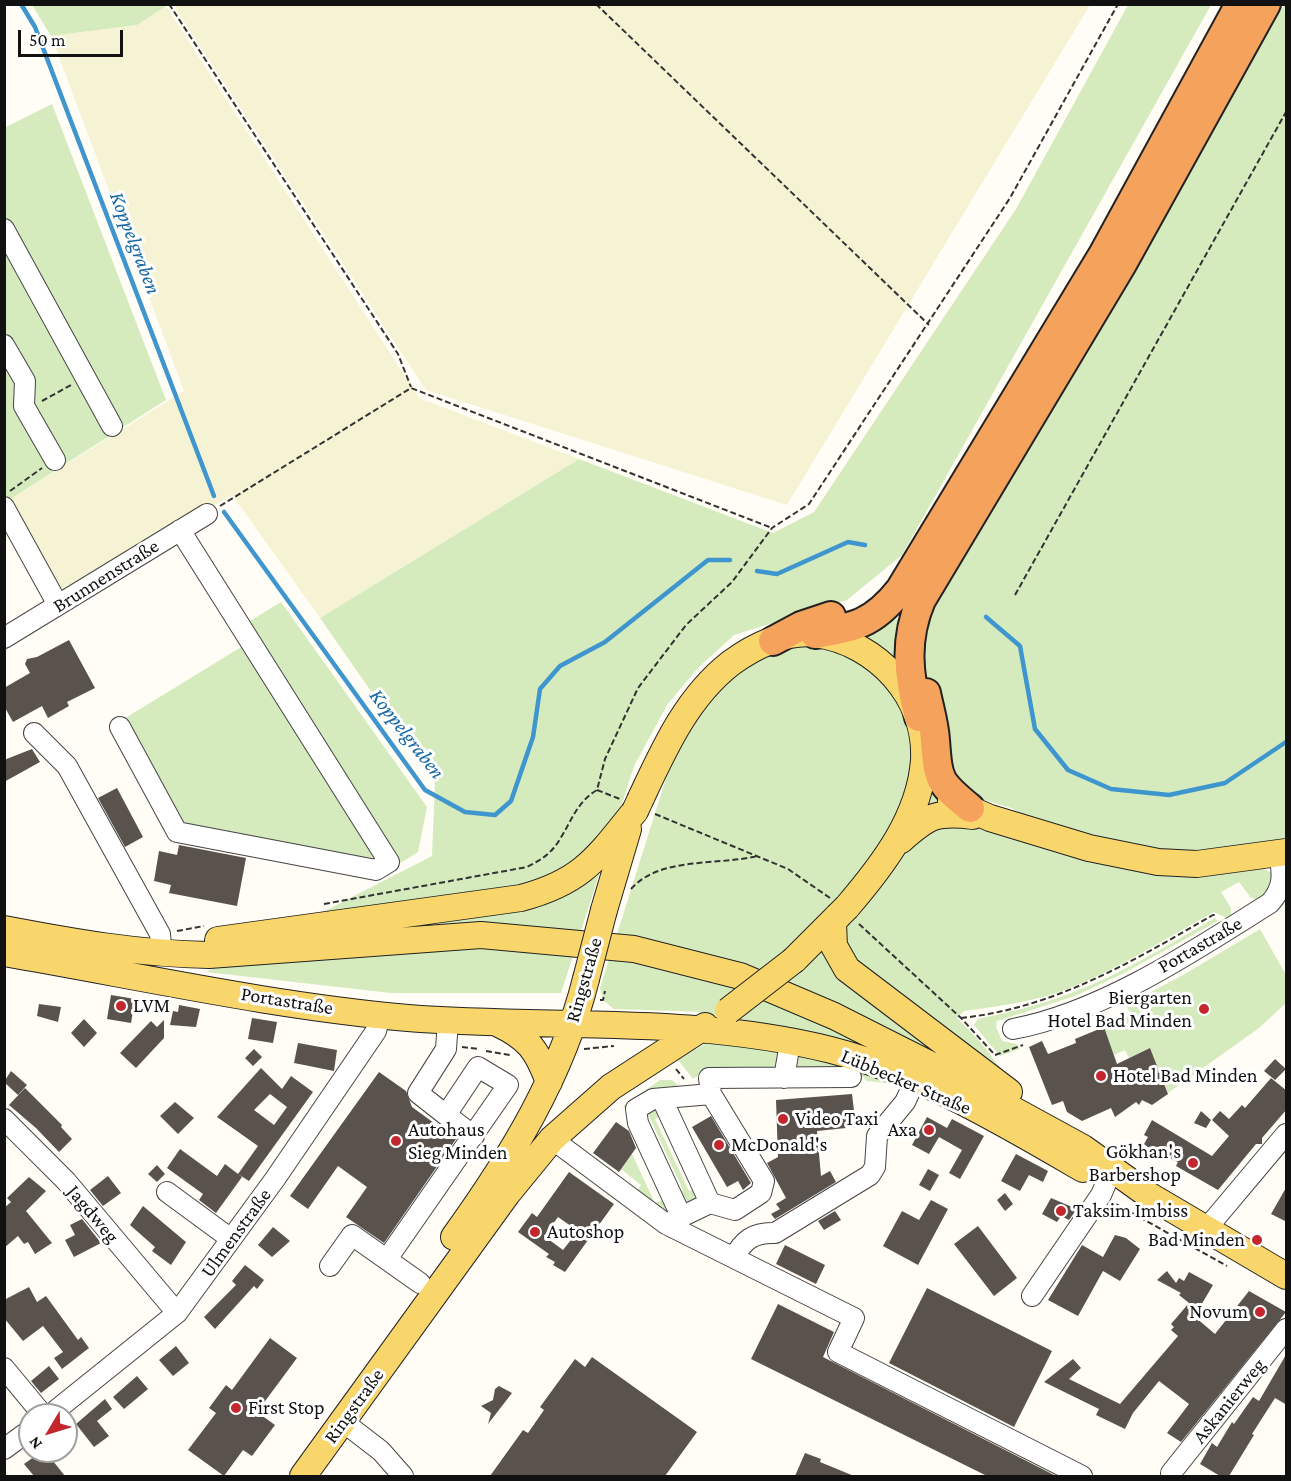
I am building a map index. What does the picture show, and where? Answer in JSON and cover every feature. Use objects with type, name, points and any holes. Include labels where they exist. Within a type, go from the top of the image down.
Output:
[{"type":"highway","points":[[815,634],[847,628],[874,618],[900,590],[1104,253],[1240,4]]},
{"type":"highway","points":[[919,717],[908,664],[912,623],[927,589],[1116,274],[1266,4]]},
{"type":"highway","points":[[773,641],[801,626],[863,604],[915,562]]},
{"type":"highway","points":[[912,623],[933,728],[936,771],[947,789],[980,813]]},
{"type":"main road","name":"Ringstraße","points":[[282,1476],[497,1175],[549,1082],[573,1023],[604,910],[639,806],[675,729],[701,692],[737,660],[773,641],[815,634],[856,647],[873,657],[904,688],[919,717],[924,751],[921,782],[914,804],[892,848],[842,914],[794,960],[728,1011],[611,1087],[552,1139],[507,1194],[303,1476]]},
{"type":"main road","name":"Portastraße","points":[[921,782],[935,795],[980,813],[1089,848],[1158,862],[1284,866]]},
{"type":"main road","points":[[134,950],[161,940],[521,898],[545,892],[579,875],[592,863],[639,806]]},
{"type":"main road","name":"Portastraße","points":[[892,848],[932,815],[980,813]]},
{"type":"main road","points":[[842,914],[834,946],[838,957],[860,981],[1083,1148]]},
{"type":"main road","points":[[4,929],[173,954],[231,955],[481,935],[634,949],[740,976],[834,1016],[935,1067],[1083,1148]]},
{"type":"main road","name":"Portastraße","points":[[4,953],[302,1005],[380,1015],[494,1022],[573,1023]]},
{"type":"main road","points":[[494,1022],[528,1041],[542,1063],[549,1082]]},
{"type":"main road","name":"Lübbecker Straße","points":[[573,1023],[702,1028],[790,1043],[868,1061],[955,1099],[1107,1181],[1150,1196]]},
{"type":"main road","name":"Lübbecker Straße","points":[[1083,1148],[1150,1196],[1287,1276]]},
{"type":"street","points":[[4,229],[112,426]]},
{"type":"street","points":[[4,345],[25,381],[24,406],[55,460]]},
{"type":"street","points":[[4,507],[58,605]]},
{"type":"street","name":"Brunnenstraße","points":[[4,638],[207,514]]},
{"type":"street","points":[[120,728],[177,832],[376,870],[389,862],[180,530]]},
{"type":"street","points":[[34,733],[67,766],[161,940]]},
{"type":"street","name":"Portastraße","points":[[1018,1037],[1101,999],[1191,953],[1269,903],[1277,895],[1284,866]]},
{"type":"street","name":"Ulmenstraße","points":[[65,1403],[177,1313],[376,1031],[380,1015]]},
{"type":"street","points":[[448,1020],[446,1049],[418,1093],[474,1136]]},
{"type":"street","points":[[784,1077],[790,1043]]},
{"type":"street","points":[[387,1259],[508,1084],[478,1067],[446,1114]]},
{"type":"street","points":[[674,1220],[710,1203],[735,1210],[757,1198],[764,1188],[762,1176],[711,1094],[709,1078],[851,1077]]},
{"type":"street","points":[[734,1258],[742,1243],[761,1232],[775,1233],[870,1175],[875,1167],[877,1136],[905,1102],[915,1081]]},
{"type":"street","points":[[674,1220],[636,1118],[639,1106],[653,1099],[711,1094]]},
{"type":"street","points":[[662,1099],[710,1203]]},
{"type":"street","name":"Jagdweg","points":[[4,1119],[66,1181],[177,1313]]},
{"type":"street","points":[[1207,1228],[1287,1134]]},
{"type":"street","points":[[552,1139],[734,1258],[854,1318],[838,1352],[1082,1476]]},
{"type":"street","points":[[1032,1296],[1101,1195],[1107,1181]]},
{"type":"street","points":[[167,1192],[231,1239]]},
{"type":"street","points":[[330,1266],[352,1235],[420,1283]]},
{"type":"street","name":"Askanierweg","points":[[1171,1473],[1287,1329]]},
{"type":"street","points":[[4,1368],[33,1403]]},
{"type":"street","points":[[342,1421],[381,1451],[404,1476]]},
{"type":"street","points":[[4,1449],[18,1439]]},
{"type":"path","points":[[169,4],[398,354],[411,388],[772,528]]},
{"type":"path","points":[[596,4],[929,325]]},
{"type":"path","points":[[321,905],[528,867],[547,856],[560,841],[575,811],[586,796],[597,790],[605,759],[638,688],[686,625],[732,582],[754,556],[772,528],[809,504],[929,325],[1010,198],[1118,4]]},
{"type":"path","points":[[1015,594],[1287,112]]},
{"type":"path","points":[[26,410],[86,377]]},
{"type":"path","points":[[207,514],[411,388]]},
{"type":"path","points":[[4,494],[55,460]]},
{"type":"path","points":[[597,790],[789,869],[961,1018],[1027,1006],[1072,990],[1129,963],[1213,915],[1230,928]]},
{"type":"path","points":[[630,891],[653,874],[682,866],[757,856]]},
{"type":"path","points":[[161,940],[206,925]]},
{"type":"path","points":[[995,1055],[1018,1037]]},
{"type":"shaded area","points":[[173,5],[1090,5],[787,505],[426,390]]},
{"type":"shaded area","points":[[166,6],[419,398],[579,459],[320,618],[232,495],[62,599],[9,500],[184,391],[51,36],[137,25]]},
{"type":"green space","points":[[165,4],[166,6],[137,25],[51,36],[32,5]]},
{"type":"green space","points":[[1128,5],[1211,5],[902,555],[847,600],[734,635],[697,669],[667,705],[634,766],[561,993],[391,993],[206,972],[432,856],[435,783],[320,618],[579,459],[773,533],[814,512],[1016,209]]},
{"type":"green space","points":[[1286,5],[1286,845],[1232,855],[1177,855],[1087,837],[1039,824],[1011,808],[971,796],[937,819],[955,819],[1114,863],[1157,870],[1221,872],[1260,867],[1272,873],[1275,879],[1271,895],[1264,900],[1251,898],[1239,882],[1221,892],[1231,908],[1231,920],[1214,912],[1124,963],[1067,989],[1029,1000],[964,1011],[957,1018],[978,1039],[1022,1096],[957,1045],[939,1050],[994,1093],[925,1053],[867,1051],[805,1034],[733,1022],[705,1012],[614,1009],[604,1001],[600,988],[674,753],[710,696],[743,666],[786,644],[847,636],[932,607]]},
{"type":"green space","points":[[52,104],[166,400],[9,500],[4,491],[4,128]]},
{"type":"green space","points":[[281,602],[427,807],[418,852],[381,875],[174,835],[114,725],[251,641],[242,626]]},
{"type":"green space","points":[[1215,918],[1218,921],[1124,973],[1075,996],[997,1021],[996,1027],[1002,1041],[1017,1044],[1020,1049],[1000,1056],[974,1025],[978,1019],[1037,1005],[1109,977]]},
{"type":"green space","name":"Biergarten Hotel Bad Minden","points":[[1260,929],[1286,975],[1286,1003],[1259,1028],[1168,1093],[1150,1048],[1129,1058],[1125,1050],[1114,1055],[1104,1027],[1131,1014],[1126,1005],[1183,975]]},
{"type":"green space","points":[[706,1043],[770,1044],[780,1053],[780,1062],[775,1068],[704,1072],[693,1079],[678,1060]]},
{"type":"green space","points":[[806,1052],[897,1084],[867,1081],[858,1072],[795,1070],[797,1056]]},
{"type":"green space","points":[[660,1080],[672,1080],[680,1087],[653,1092],[626,1110],[623,1106]]},
{"type":"green space","points":[[650,1104],[664,1114],[655,1119],[689,1191],[698,1188],[697,1200],[685,1205],[677,1193],[683,1190],[648,1114],[641,1118]]},
{"type":"green space","points":[[632,1154],[655,1203],[665,1199],[673,1210],[667,1215],[636,1192],[641,1185],[621,1169]]},
{"type":"building","points":[[69,640],[95,688],[67,702],[69,706],[48,718],[42,706],[13,722],[4,706],[4,688],[30,673],[25,664],[27,659],[37,657]]},
{"type":"building","points":[[32,749],[40,762],[4,782],[4,760]]},
{"type":"building","points":[[117,788],[143,837],[125,847],[98,798]]},
{"type":"building","points":[[179,845],[246,858],[237,906],[169,893],[171,885],[154,881],[159,851],[177,855]]},
{"type":"building","name":"LVM","points":[[111,995],[135,999],[131,1023],[107,1019]]},
{"type":"building","points":[[39,1004],[61,1007],[58,1022],[37,1016]]},
{"type":"building","points":[[179,1005],[200,1009],[196,1027],[170,1025],[173,1011],[178,1012]]},
{"type":"building","points":[[252,1018],[277,1022],[273,1043],[248,1039]]},
{"type":"building","points":[[84,1019],[97,1033],[84,1047],[71,1033]]},
{"type":"building","points":[[164,1020],[164,1038],[136,1068],[120,1053],[151,1021],[157,1027]]},
{"type":"building","name":"Hotel Bad Minden","points":[[1104,1027],[1117,1064],[1150,1048],[1168,1094],[1152,1105],[1142,1100],[1139,1105],[1136,1102],[1115,1117],[1111,1108],[1082,1121],[1067,1112],[1063,1101],[1052,1105],[1029,1047],[1042,1041],[1048,1054],[1076,1043],[1075,1039]]},
{"type":"building","points":[[298,1043],[337,1050],[334,1071],[294,1063]]},
{"type":"building","points":[[254,1049],[262,1057],[253,1066],[245,1058]]},
{"type":"building","points":[[1275,1059],[1286,1069],[1275,1080],[1264,1071]]},
{"type":"building","points":[[261,1068],[282,1089],[291,1076],[313,1092],[249,1181],[238,1174],[258,1146],[217,1117]],"holes":[[[270,1094],[287,1107],[274,1125],[254,1110]]]},
{"type":"building","points":[[11,1071],[27,1085],[18,1095],[4,1082]]},
{"type":"building","points":[[379,1072],[406,1091],[412,1107],[456,1139],[384,1243],[346,1217],[367,1187],[338,1166],[308,1209],[290,1196]]},
{"type":"building","points":[[1271,1078],[1287,1091],[1287,1109],[1262,1138],[1262,1144],[1256,1144],[1218,1190],[1176,1166],[1178,1162],[1153,1151],[1144,1144],[1148,1137],[1144,1135],[1152,1120],[1212,1156],[1229,1136],[1212,1120],[1220,1111],[1229,1119],[1242,1105],[1245,1108]]},
{"type":"building","points":[[25,1088],[62,1125],[61,1127],[72,1139],[59,1152],[9,1105]]},
{"type":"building","points":[[852,1094],[856,1127],[817,1131],[821,1176],[830,1171],[836,1182],[775,1219],[771,1214],[780,1209],[776,1204],[786,1198],[767,1163],[778,1157],[776,1100]]},
{"type":"building","points":[[175,1102],[194,1118],[178,1134],[160,1116]]},
{"type":"building","points":[[1201,1111],[1211,1120],[1206,1128],[1194,1123]]},
{"type":"building","name":"McDonald's","points":[[711,1116],[751,1183],[743,1190],[738,1181],[727,1187],[692,1127]]},
{"type":"building","points":[[927,1117],[947,1128],[952,1119],[984,1136],[960,1179],[949,1173],[962,1150],[939,1137],[929,1154],[912,1145]]},
{"type":"building","points":[[616,1122],[629,1131],[636,1148],[619,1172],[593,1153]]},
{"type":"building","points":[[180,1149],[217,1176],[225,1164],[242,1177],[216,1213],[199,1200],[203,1194],[167,1168]]},
{"type":"building","points":[[1016,1154],[1048,1171],[1043,1182],[1029,1175],[1020,1191],[1001,1181]]},
{"type":"building","points":[[157,1165],[165,1174],[157,1182],[148,1174]]},
{"type":"building","points":[[928,1169],[939,1175],[930,1191],[919,1185]]},
{"type":"building","points":[[569,1172],[614,1204],[565,1272],[553,1265],[555,1262],[546,1257],[549,1254],[518,1232],[532,1213],[537,1217]],"holes":[[[558,1217],[578,1231],[563,1250],[544,1236]]]},
{"type":"building","points":[[108,1176],[121,1193],[103,1206],[90,1190]]},
{"type":"building","points":[[29,1177],[46,1191],[26,1211],[52,1243],[35,1254],[28,1242],[24,1244],[18,1236],[4,1248],[4,1208],[11,1202],[7,1198]]},
{"type":"building","points":[[1287,1186],[1287,1222],[1271,1214]]},
{"type":"building","points":[[1005,1193],[1013,1204],[1005,1211],[997,1200]]},
{"type":"building","points":[[1051,1198],[1077,1209],[1069,1220],[1061,1216],[1057,1222],[1042,1214]]},
{"type":"building","points":[[931,1200],[948,1209],[918,1265],[883,1246],[902,1211],[919,1220]]},
{"type":"building","points":[[143,1206],[186,1242],[171,1265],[152,1251],[155,1247],[130,1225]]},
{"type":"building","points":[[835,1211],[841,1220],[824,1230],[818,1221]]},
{"type":"building","points":[[82,1219],[101,1243],[74,1257],[65,1240],[75,1235],[70,1225]]},
{"type":"building","points":[[978,1226],[1017,1278],[994,1296],[954,1244]]},
{"type":"building","points":[[273,1227],[290,1241],[272,1257],[258,1245]]},
{"type":"building","points":[[1115,1235],[1126,1238],[1140,1249],[1120,1281],[1103,1271],[1078,1316],[1048,1300],[1082,1245],[1103,1257]]},
{"type":"building","points":[[785,1245],[825,1265],[816,1284],[776,1264]]},
{"type":"building","points":[[245,1265],[264,1280],[257,1289],[254,1286],[215,1329],[204,1317],[236,1285],[232,1281]]},
{"type":"building","points":[[1167,1271],[1176,1283],[1179,1278],[1184,1281],[1189,1272],[1213,1285],[1200,1307],[1202,1309],[1195,1317],[1215,1334],[1249,1291],[1286,1312],[1181,1442],[1167,1433],[1189,1404],[1159,1381],[1133,1413],[1125,1429],[1096,1415],[1099,1409],[1044,1382],[1073,1359],[1081,1368],[1069,1379],[1120,1404],[1178,1336],[1171,1330],[1174,1327],[1171,1324],[1189,1303],[1179,1295],[1181,1293],[1157,1280]]},
{"type":"building","points":[[29,1287],[37,1302],[46,1296],[78,1340],[81,1337],[89,1348],[62,1369],[54,1358],[63,1352],[43,1326],[23,1341],[4,1318],[4,1300]]},
{"type":"building","points":[[927,1288],[1052,1351],[1014,1427],[889,1363]]},
{"type":"building","points":[[778,1304],[834,1332],[823,1357],[1056,1476],[987,1476],[751,1359]]},
{"type":"building","points":[[270,1338],[297,1358],[257,1412],[275,1425],[252,1456],[243,1450],[224,1476],[188,1450],[216,1413],[209,1408],[226,1385],[232,1390]]},
{"type":"building","points":[[176,1346],[189,1363],[173,1376],[159,1360]]},
{"type":"building","points":[[1287,1353],[1287,1405],[1275,1398],[1229,1476],[1220,1476],[1200,1464],[1212,1443],[1217,1447],[1232,1422],[1234,1424],[1253,1397],[1259,1401]]},
{"type":"building","points":[[592,1357],[697,1432],[665,1476],[490,1476],[523,1430],[528,1433],[544,1410],[540,1407],[575,1359],[585,1367]]},
{"type":"building","points":[[49,1366],[59,1379],[41,1393],[31,1381]]},
{"type":"building","points":[[137,1376],[148,1389],[124,1409],[113,1397]]},
{"type":"building","points":[[499,1386],[512,1393],[488,1424],[491,1413],[481,1406],[493,1400],[495,1389]]},
{"type":"building","points":[[105,1399],[112,1409],[97,1421],[109,1436],[94,1447],[78,1427],[78,1422]]},
{"type":"building","points":[[805,1453],[821,1459],[820,1462],[854,1476],[795,1476]]},
{"type":"building","points":[[55,1463],[65,1476],[34,1476],[24,1464]]},
{"type":"waterway","name":"Koppelgraben","points":[[21,4],[35,27],[214,496]]},
{"type":"waterway","name":"Koppelgraben","points":[[224,512],[425,790],[465,812],[495,815],[511,801],[533,737],[540,689],[560,666],[605,642],[708,560],[730,560]]},
{"type":"waterway","name":"Koppelgraben","points":[[757,571],[777,574],[848,542],[865,545]]},
{"type":"waterway","name":"Koppelgraben","points":[[986,617],[1020,646],[1035,729],[1068,770],[1111,789],[1169,795],[1225,783],[1286,742]]},
{"type":"place","name":"LVM","points":[[121,1006]]},
{"type":"place","name":"Biergarten Hotel Bad Minden","points":[[1204,1009]]},
{"type":"place","name":"Hotel Bad Minden","points":[[1101,1076]]},
{"type":"place","name":"Video Taxi","points":[[783,1119]]},
{"type":"place","name":"Axa","points":[[929,1130]]},
{"type":"place","name":"Autohaus Sieg Minden","points":[[396,1141]]},
{"type":"place","name":"McDonald's","points":[[719,1145]]},
{"type":"place","name":"Gökhan's Barbershop","points":[[1193,1163]]},
{"type":"place","name":"Taksim Imbiss","points":[[1061,1211]]},
{"type":"place","name":"Autoshop","points":[[535,1232]]},
{"type":"place","name":"Bad Minden","points":[[1257,1240]]},
{"type":"place","name":"Novum","points":[[1260,1312]]},
{"type":"place","name":"First Stop","points":[[236,1408]]}]
